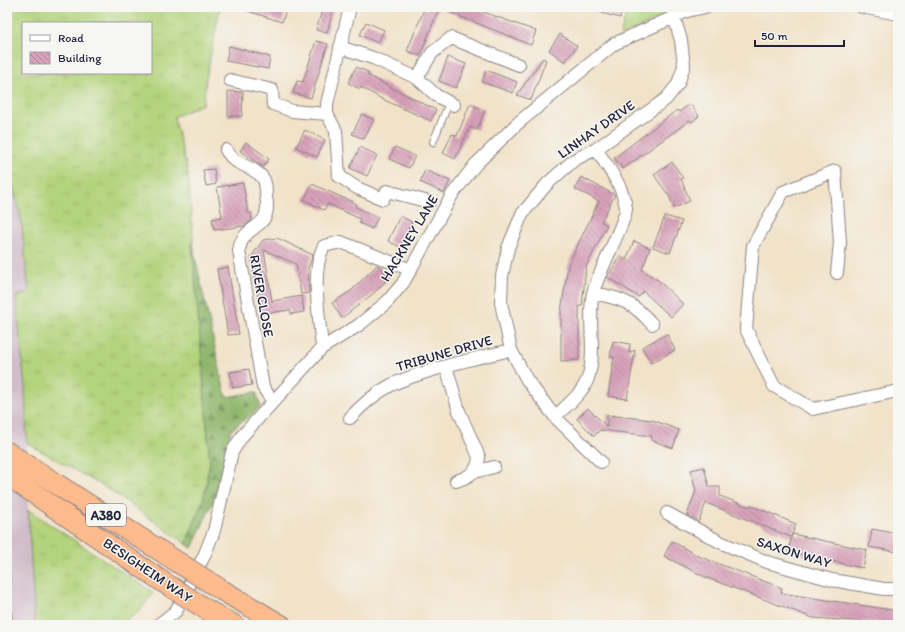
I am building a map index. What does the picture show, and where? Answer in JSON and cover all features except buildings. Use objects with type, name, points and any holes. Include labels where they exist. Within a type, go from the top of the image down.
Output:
[{"type":"highway","name":"BESIGHEIM WAY","points":[[7,452],[225,592],[281,625]]},
{"type":"highway","name":"BESIGHEIM WAY","points":[[7,475],[163,582],[234,625]]},
{"type":"street","points":[[350,7],[327,104],[327,114],[336,131],[339,176],[357,188],[384,199],[387,191],[429,202]]},
{"type":"street","name":"HACKNEY LANE","points":[[158,625],[176,611],[204,556],[214,532],[232,452],[242,436],[322,348],[359,325],[387,302],[403,283],[452,195],[475,165],[518,123],[614,44],[674,17],[705,7]]},
{"type":"street","points":[[862,7],[893,13],[898,12]]},
{"type":"street","name":"LINHAY DRIVE","points":[[601,462],[555,417],[527,380],[511,350],[501,303],[502,276],[508,248],[522,214],[547,184],[574,160],[596,149],[666,99],[678,84],[684,66],[681,40],[674,17]]},
{"type":"street","points":[[417,78],[432,53],[451,38],[519,65]]},
{"type":"street","points":[[340,47],[373,58],[417,78],[437,96],[451,104]]},
{"type":"street","points":[[230,80],[272,90],[272,104],[292,111],[327,114]]},
{"type":"street","points":[[555,417],[576,395],[588,379],[591,362],[593,293],[626,210],[621,192],[613,174],[596,149]]},
{"type":"street","name":"RIVER CLOSE","points":[[226,150],[235,160],[253,170],[264,180],[268,207],[264,221],[247,232],[240,240],[239,251],[263,387],[273,402]]},
{"type":"street","points":[[837,273],[840,242],[835,171],[783,192],[753,246],[746,329],[774,386],[813,409],[898,391]]},
{"type":"street","points":[[322,348],[316,268],[319,255],[324,246],[341,242],[411,270]]},
{"type":"street","points":[[593,293],[616,297],[632,304],[652,324]]},
{"type":"street","name":"TRIBUNE DRIVE","points":[[350,418],[368,400],[388,386],[408,376],[458,362],[511,350]]},
{"type":"street","points":[[446,366],[459,411],[479,457],[474,472]]},
{"type":"street","points":[[456,481],[466,478],[474,472],[494,467]]},
{"type":"street","name":"SAXON WAY","points":[[667,513],[720,542],[767,562],[832,580],[884,589],[898,589]]},
{"type":"lane","points":[[433,142],[451,104]]},
{"type":"shaded area","points":[[7,164],[21,218],[29,293],[16,296],[25,388],[28,510],[35,625],[7,625]]},
{"type":"green space","points":[[7,7],[220,7],[206,79],[203,104],[174,117],[188,173],[210,462],[204,497],[186,544],[110,490],[27,443],[25,388],[16,296],[29,293],[21,218],[7,164]]},
{"type":"green space","points":[[628,7],[685,7],[620,36]]},
{"type":"green space","points":[[192,243],[226,397],[256,392],[261,407],[231,430],[216,495],[192,548],[186,544],[204,497],[210,462]]},
{"type":"green space","points":[[28,510],[154,593],[136,614],[119,625],[35,625]]},
{"type":"railway","points":[[7,549],[10,625]]}]
